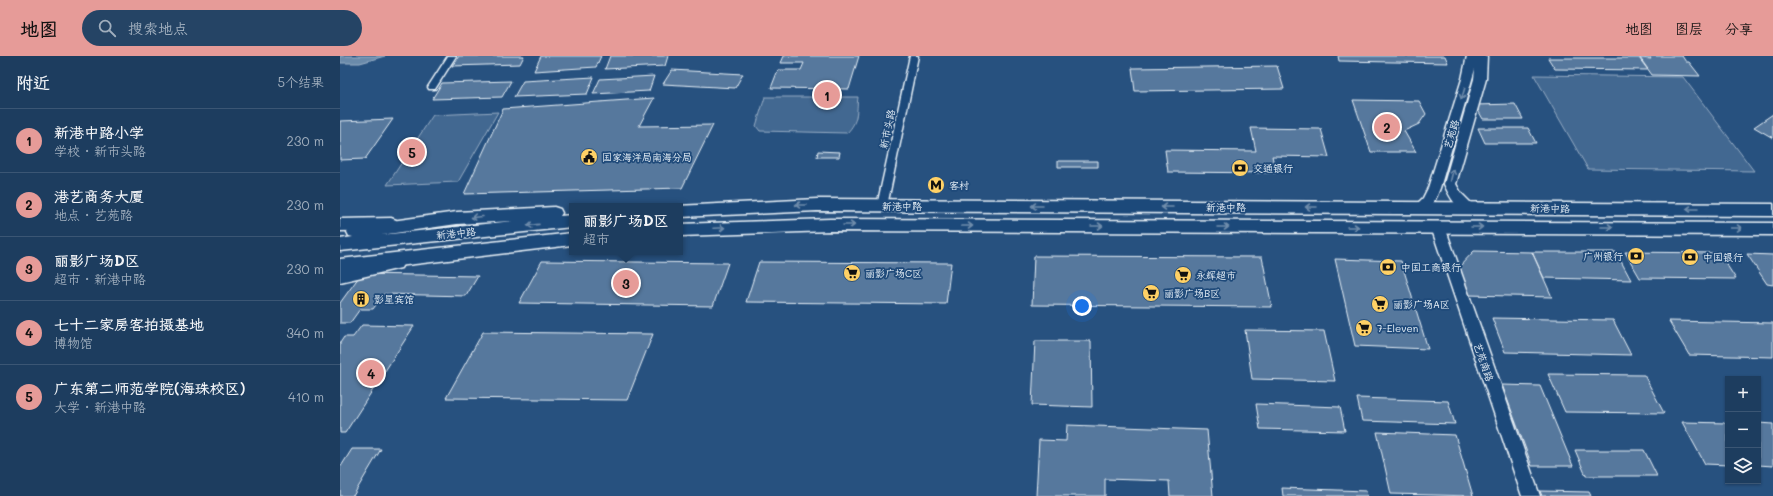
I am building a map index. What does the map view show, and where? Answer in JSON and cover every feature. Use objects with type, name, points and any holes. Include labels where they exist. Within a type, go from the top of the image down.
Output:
[{"type":"main road","name":"新港中路","points":[[683,211],[759,206],[1468,207],[1773,210]]},
{"type":"main road","points":[[340,234],[416,223],[515,214],[569,213]]},
{"type":"main road","name":"新港中路","points":[[340,245],[569,221]]},
{"type":"main road","points":[[340,225],[416,223]]},
{"type":"main road","name":"新港中路","points":[[683,230],[807,225],[1773,229]]},
{"type":"main road","name":"新港中路","points":[[340,255],[471,242],[569,238]]},
{"type":"main road","points":[[340,266],[426,257],[569,238]]},
{"type":"main road","points":[[340,276],[426,257]]},
{"type":"street","points":[[432,87],[452,56]]},
{"type":"street","name":"新市头路","points":[[882,206],[914,56]]},
{"type":"street","name":"艺苑路","points":[[1420,208],[1428,201],[1434,188],[1468,79],[1472,56]]},
{"type":"street","name":"艺苑路","points":[[1468,207],[1456,196],[1450,184],[1480,79],[1482,56]]},
{"type":"street","name":"艺苑南路","points":[[1438,228],[1531,496]]},
{"type":"shaded area","points":[[340,56],[385,56],[360,63],[340,63]]},
{"type":"shaded area","points":[[1534,75],[1683,77],[1754,171],[1588,169]]},
{"type":"shaded area","points":[[765,97],[858,97],[854,124],[847,133],[760,131],[756,126]]},
{"type":"shaded area","points":[[498,112],[458,182],[387,185],[433,115]]},
{"type":"building","points":[[459,56],[524,56],[520,64],[452,66]]},
{"type":"building","points":[[541,56],[601,56],[596,67],[534,71]]},
{"type":"building","points":[[610,56],[668,56],[665,66],[605,69]]},
{"type":"building","points":[[784,56],[859,56],[849,89],[771,88],[778,70],[801,70],[804,63],[781,63]]},
{"type":"building","points":[[1338,56],[1445,56],[1448,63],[1339,61]]},
{"type":"building","points":[[1649,56],[1682,56],[1700,76],[1652,75],[1640,58],[1651,59]]},
{"type":"building","points":[[1548,58],[1639,58],[1648,70],[1555,69]]},
{"type":"building","points":[[1277,66],[1284,89],[1135,91],[1132,68]]},
{"type":"building","points":[[672,70],[743,74],[735,88],[663,84]]},
{"type":"building","points":[[654,76],[649,91],[593,94],[600,79]]},
{"type":"building","points":[[594,77],[587,94],[514,97],[523,81]]},
{"type":"building","points":[[511,81],[502,97],[432,99],[442,83]]},
{"type":"building","name":"国家海洋局南海分局","points":[[654,98],[639,126],[713,125],[682,188],[464,194],[503,109]]},
{"type":"building","points":[[1353,100],[1419,101],[1426,114],[1419,124],[1404,131],[1416,152],[1371,152]]},
{"type":"building","points":[[1515,104],[1523,119],[1483,119],[1475,105]]},
{"type":"building","points":[[1773,114],[1773,138],[1754,127]]},
{"type":"building","points":[[393,119],[365,159],[340,160],[340,121]]},
{"type":"building","points":[[1251,128],[1321,129],[1329,157],[1272,156],[1276,173],[1168,172],[1165,150],[1256,151]]},
{"type":"building","points":[[1478,128],[1528,128],[1536,143],[1485,143]]},
{"type":"building","points":[[818,151],[840,152],[839,157],[817,157]]},
{"type":"building","points":[[1058,161],[1098,161],[1098,167],[1058,167]]},
{"type":"building","points":[[1474,251],[1532,252],[1552,297],[1468,295],[1458,268]]},
{"type":"building","points":[[1532,252],[1616,252],[1631,280],[1544,278]]},
{"type":"building","points":[[1625,252],[1719,253],[1736,279],[1640,278]]},
{"type":"building","points":[[1747,254],[1773,255],[1773,285],[1767,284]]},
{"type":"building","name":"丽影广场B区","points":[[1034,256],[1262,257],[1272,307],[1032,305]]},
{"type":"building","name":"丽影广场A区","points":[[1335,259],[1401,261],[1428,349],[1355,346]]},
{"type":"building","points":[[542,261],[728,263],[713,306],[519,303]]},
{"type":"building","name":"丽影广场C区","points":[[759,262],[951,263],[946,304],[746,302]]},
{"type":"building","name":"影星宾馆","points":[[361,274],[478,276],[466,296],[384,294],[373,309],[360,309],[350,323],[340,323],[340,303]]},
{"type":"building","points":[[1492,318],[1613,320],[1631,355],[1505,352]]},
{"type":"building","points":[[1669,321],[1773,323],[1773,357],[1689,355]]},
{"type":"building","points":[[362,325],[414,326],[345,433],[340,433],[340,343],[344,337],[353,337]]},
{"type":"building","points":[[1245,330],[1324,331],[1335,381],[1252,379]]},
{"type":"building","points":[[483,332],[653,334],[627,400],[446,398]]},
{"type":"building","points":[[1035,341],[1091,341],[1092,407],[1032,405]]},
{"type":"building","points":[[1548,374],[1644,375],[1664,413],[1565,412]]},
{"type":"building","points":[[1502,385],[1540,386],[1573,466],[1532,466]]},
{"type":"building","points":[[1357,398],[1448,401],[1455,424],[1362,421]]},
{"type":"building","points":[[1256,404],[1340,407],[1345,431],[1260,429]]},
{"type":"building","points":[[1682,422],[1725,423],[1725,465],[1705,464]]},
{"type":"building","points":[[1761,423],[1773,424],[1773,466],[1761,465]]},
{"type":"building","points":[[1067,425],[1207,430],[1213,496],[1170,496],[1169,481],[1105,479],[1105,496],[1036,496],[1039,440],[1066,441]]},
{"type":"building","points":[[1377,432],[1455,435],[1473,496],[1391,494]]},
{"type":"building","points":[[352,449],[381,449],[353,496],[340,496],[340,468]]},
{"type":"building","points":[[1575,450],[1644,450],[1657,476],[1586,476]]},
{"type":"building","points":[[1282,488],[1366,491],[1367,496],[1283,496]]},
{"type":"building","points":[[1540,491],[1589,492],[1591,496],[1542,496]]},
{"type":"place","name":"新港中路小学","points":[[827,95]]},
{"type":"place","name":"港艺商务大厦","points":[[1387,127]]},
{"type":"place","name":"广东第二师范学院(海珠校区)","points":[[412,152]]},
{"type":"place","name":"国家海洋局南海分局","points":[[589,157]]},
{"type":"place","name":"交通银行","points":[[1240,168]]},
{"type":"place","name":"客村","points":[[936,185]]},
{"type":"place","name":"广州银行","points":[[1636,256]]},
{"type":"place","name":"中国银行","points":[[1690,257]]},
{"type":"place","name":"中国工商银行","points":[[1388,267]]},
{"type":"place","name":"丽影广场C区","points":[[852,273]]},
{"type":"place","name":"永辉超市","points":[[1183,275]]},
{"type":"place","name":"丽影广场D区","points":[[626,283]]},
{"type":"place","name":"丽影广场B区","points":[[1151,293]]},
{"type":"place","name":"影星宾馆","points":[[361,299]]},
{"type":"place","name":"丽影广场A区","points":[[1380,304]]},
{"type":"place","name":"7-Eleven","points":[[1364,328]]},
{"type":"place","name":"七十二家房客拍摄基地","points":[[371,373]]}]
